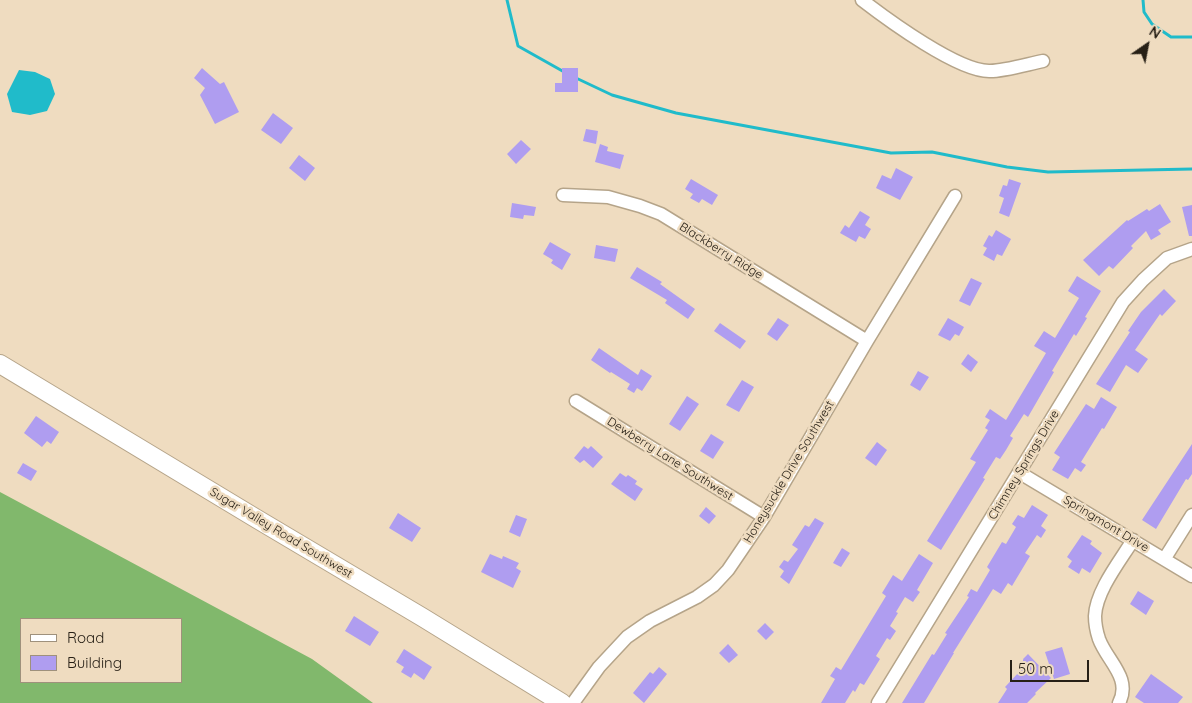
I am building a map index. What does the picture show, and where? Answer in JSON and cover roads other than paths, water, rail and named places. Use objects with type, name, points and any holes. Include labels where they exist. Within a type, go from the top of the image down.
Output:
[{"type":"street","points":[[862,0],[936,50],[963,65],[989,72],[1043,61]]},
{"type":"street","name":"Blackberry Ridge","points":[[563,195],[608,197],[661,214],[867,341]]},
{"type":"street","name":"Honeysuckle Drive Southwest","points":[[573,703],[599,667],[627,637],[650,621],[697,597],[714,585],[728,570],[764,517],[955,196]]},
{"type":"street","name":"Chimney Springs Drive","points":[[878,703],[1123,302],[1167,258],[1192,249]]},
{"type":"street","name":"Sugar Valley Road Southwest","points":[[0,364],[562,703]]},
{"type":"street","name":"Dewberry Lane Southwest","points":[[576,401],[764,517]]},
{"type":"street","name":"Springmont Drive","points":[[1020,473],[1165,558],[1192,576]]},
{"type":"street","points":[[1165,558],[1192,515]]},
{"type":"street","points":[[1119,703],[1122,697],[1121,678],[1099,639],[1095,617],[1098,600],[1133,540]]},
{"type":"water","points":[[19,70],[35,72],[50,79],[55,94],[47,111],[30,115],[12,112],[7,94]]},
{"type":"waterway","points":[[507,0],[518,46],[566,73]]},
{"type":"waterway","points":[[1143,0],[1144,12],[1152,24],[1171,37],[1192,37]]},
{"type":"waterway","points":[[576,78],[612,95],[676,113],[891,153],[932,152],[1007,167],[1048,172],[1192,169]]}]
